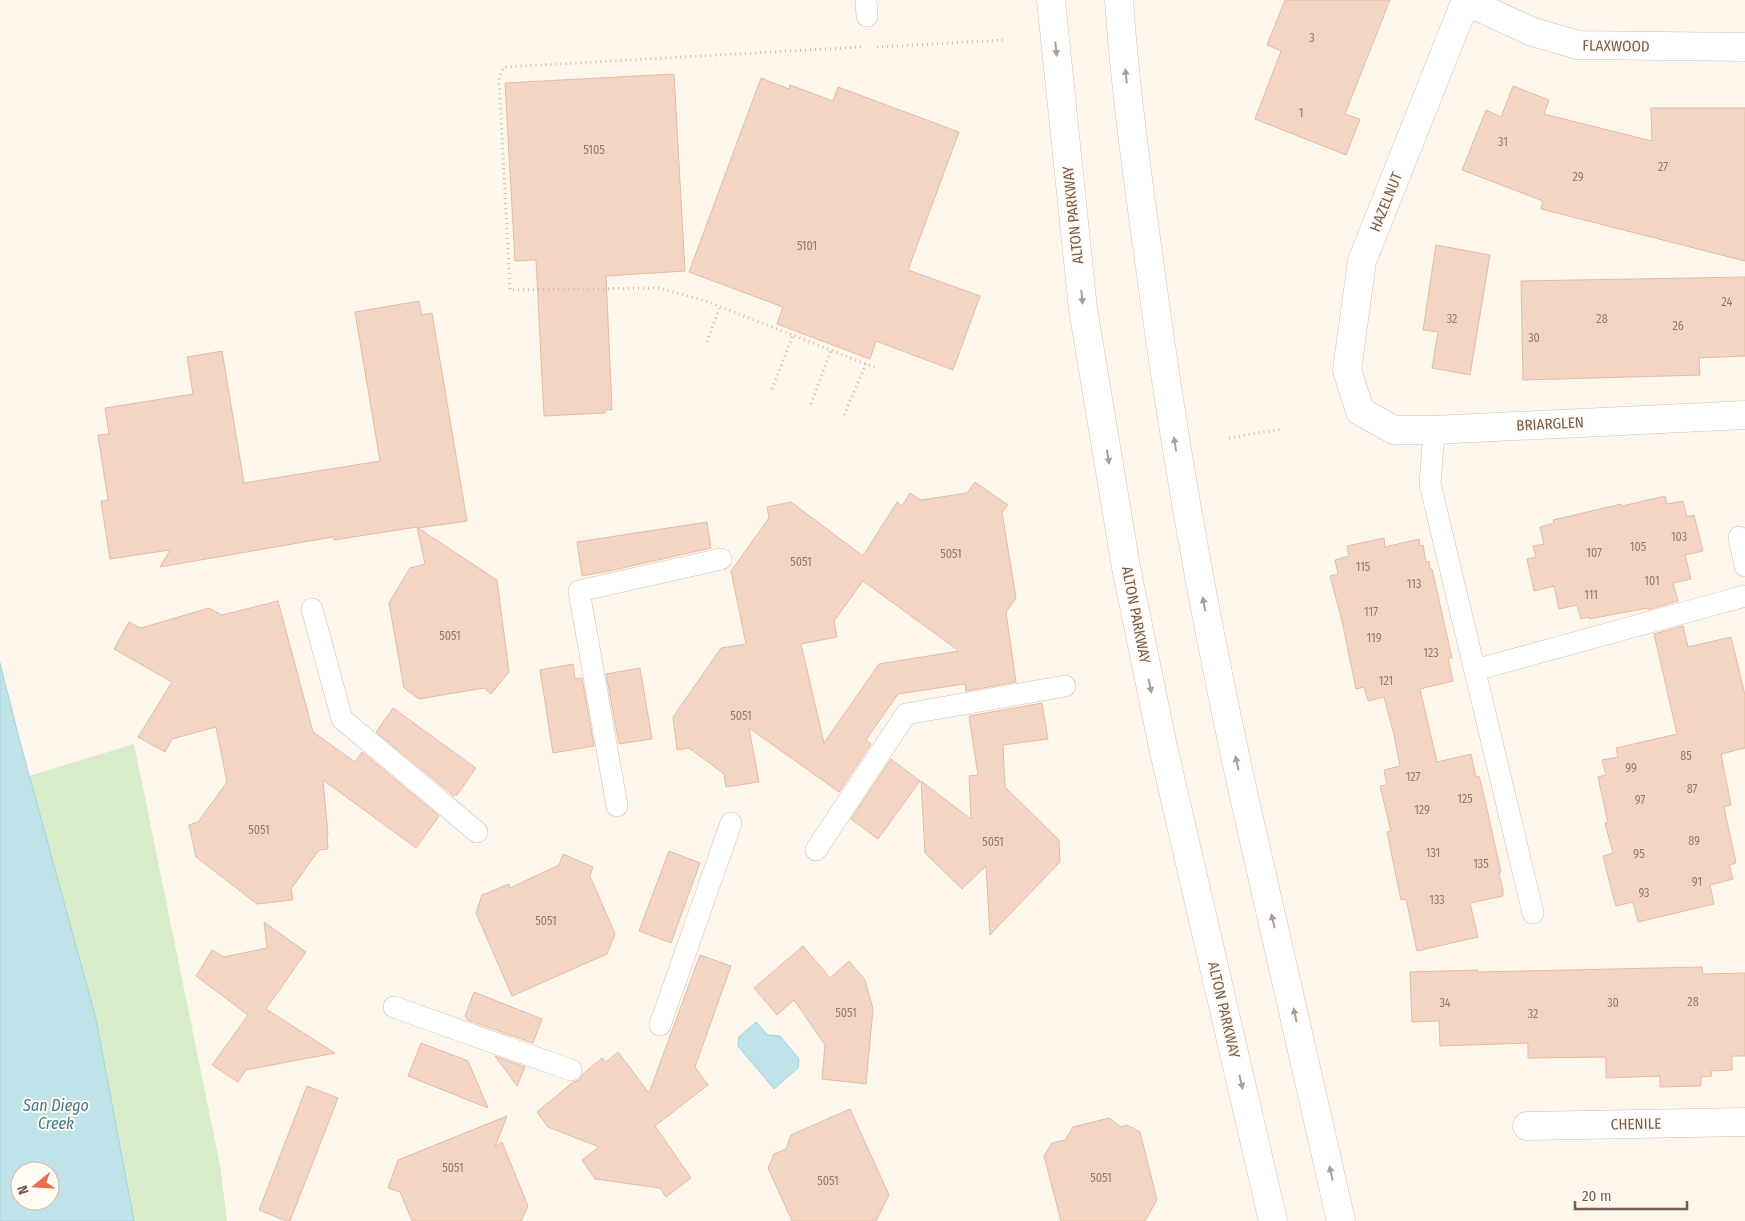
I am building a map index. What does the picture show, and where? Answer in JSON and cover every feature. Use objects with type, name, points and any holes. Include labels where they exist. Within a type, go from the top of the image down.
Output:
[{"type":"main road","name":"ALTON PARKWAY","points":[[1051,0],[1083,309],[1126,567],[1163,747],[1273,1221]]},
{"type":"main road","points":[[1119,0],[1130,124],[1183,495],[1245,800],[1341,1221]]},
{"type":"main road","name":"FLAXWOOD","points":[[1466,1],[1533,32],[1578,46],[1745,47]]},
{"type":"main road","name":"HAZELNUT","points":[[1360,411],[1347,370],[1362,261],[1466,1]]},
{"type":"main road","name":"BRIARGLEN","points":[[1360,411],[1394,430],[1434,430],[1745,414]]},
{"type":"main road","name":"CHENILE","points":[[1527,1126],[1745,1122]]},
{"type":"lane","points":[[1434,430],[1430,484],[1533,913]]},
{"type":"lane","points":[[1739,537],[1745,566]]},
{"type":"lane","points":[[617,806],[579,591],[721,559]]},
{"type":"lane","points":[[1475,670],[1745,596]]},
{"type":"lane","points":[[312,609],[342,719],[477,832]]},
{"type":"lane","points":[[816,850],[906,714],[1065,686]]},
{"type":"lane","points":[[660,1024],[731,824]]},
{"type":"lane","points":[[394,1007],[571,1070]]},
{"type":"path","points":[[876,47],[1004,40]]},
{"type":"path","points":[[866,47],[504,67],[499,78],[510,290],[659,288],[720,306],[876,368]]},
{"type":"path","points":[[707,342],[720,306]]},
{"type":"path","points":[[772,389],[793,336]]},
{"type":"path","points":[[811,404],[831,350]]},
{"type":"path","points":[[844,415],[866,364]]},
{"type":"path","points":[[1229,438],[1281,429]]},
{"type":"green space","points":[[134,744],[220,1165],[227,1221],[134,1221],[96,1019],[29,776]]},
{"type":"water","name":"San Diego Creek","points":[[0,663],[96,1019],[134,1221],[0,1221]]},
{"type":"water","points":[[756,1022],[768,1035],[780,1036],[799,1059],[798,1068],[774,1089],[738,1046],[739,1037]]},
{"type":"building","points":[[1285,0],[1390,0],[1345,114],[1360,119],[1346,155],[1255,119],[1281,51],[1267,45]]},
{"type":"building","points":[[674,74],[685,271],[606,276],[612,410],[605,410],[605,413],[544,416],[536,260],[515,261],[505,83]]},
{"type":"building","points":[[761,78],[789,89],[790,85],[833,101],[838,87],[959,132],[908,270],[980,296],[953,370],[876,341],[870,359],[777,324],[783,307],[689,272]]},
{"type":"building","points":[[1513,86],[1549,100],[1544,114],[1652,141],[1651,108],[1745,108],[1745,261],[1541,209],[1543,201],[1462,170],[1486,110],[1501,117]]},
{"type":"building","points":[[1436,245],[1490,255],[1470,375],[1432,368],[1438,332],[1423,330]]},
{"type":"building","points":[[1745,277],[1745,356],[1699,358],[1700,375],[1523,380],[1521,281]]},
{"type":"building","points":[[419,301],[422,315],[432,313],[467,521],[418,528],[497,580],[509,672],[491,694],[484,688],[419,699],[404,688],[389,603],[410,568],[425,564],[417,527],[334,540],[333,537],[160,567],[170,550],[110,559],[101,501],[108,500],[98,435],[109,434],[105,408],[193,394],[187,357],[222,351],[244,483],[380,461],[355,312]]},
{"type":"building","points":[[975,482],[1008,505],[1002,512],[1016,598],[1006,612],[1016,682],[966,691],[965,684],[898,694],[866,740],[871,744],[839,792],[749,728],[759,782],[726,787],[724,774],[689,748],[677,750],[673,717],[721,648],[746,644],[731,571],[769,518],[767,507],[791,502],[863,556],[897,502],[902,506],[910,493],[921,500],[967,493]],"holes":[[[863,581],[959,651],[879,664],[824,743],[801,644],[837,637],[834,621]]]},
{"type":"building","points":[[1665,496],[1667,504],[1683,501],[1687,517],[1694,515],[1703,551],[1685,555],[1691,579],[1673,583],[1678,601],[1648,610],[1648,608],[1581,619],[1577,605],[1559,609],[1554,586],[1534,591],[1527,559],[1536,557],[1533,546],[1544,544],[1540,527],[1554,523],[1553,520]]},
{"type":"building","points":[[707,522],[711,548],[582,576],[577,542]]},
{"type":"building","points":[[1384,538],[1385,547],[1419,539],[1420,546],[1423,545],[1426,562],[1429,561],[1430,569],[1432,569],[1452,658],[1448,658],[1453,681],[1420,689],[1437,762],[1471,754],[1476,777],[1479,776],[1484,796],[1501,872],[1499,873],[1503,890],[1503,896],[1470,903],[1478,937],[1417,951],[1406,899],[1401,900],[1387,832],[1391,831],[1380,786],[1387,785],[1384,770],[1400,766],[1394,735],[1384,697],[1368,701],[1364,687],[1356,689],[1342,621],[1330,576],[1338,574],[1335,560],[1349,556],[1347,546]]},
{"type":"building","points":[[278,601],[313,732],[355,762],[362,752],[439,816],[416,848],[323,780],[328,849],[319,850],[291,889],[293,900],[257,904],[196,857],[189,825],[198,822],[227,782],[216,727],[172,739],[165,752],[138,737],[172,682],[114,649],[129,622],[141,628],[209,608],[222,615]]},
{"type":"building","points":[[1683,626],[1688,647],[1731,637],[1745,695],[1745,748],[1721,754],[1731,805],[1724,807],[1736,863],[1729,865],[1733,879],[1710,885],[1714,904],[1638,922],[1633,902],[1616,906],[1612,892],[1603,856],[1613,853],[1605,823],[1608,823],[1598,777],[1606,775],[1602,760],[1618,757],[1616,748],[1677,734],[1654,634]]},
{"type":"building","points":[[573,664],[575,679],[582,678],[594,746],[553,753],[540,670]]},
{"type":"building","points":[[640,668],[652,739],[619,744],[606,674]]},
{"type":"building","points":[[1042,703],[1048,739],[1003,745],[1005,787],[1059,840],[1060,862],[990,935],[986,866],[962,889],[925,853],[921,781],[971,819],[969,776],[978,775],[969,716]]},
{"type":"building","points":[[393,708],[476,768],[457,795],[455,794],[454,796],[376,732]]},
{"type":"building","points":[[891,759],[920,781],[878,839],[851,819]]},
{"type":"building","points":[[669,851],[700,863],[671,943],[639,931]]},
{"type":"building","points":[[563,854],[593,867],[590,876],[615,934],[607,954],[512,996],[476,913],[482,895],[509,884],[510,888],[559,865]]},
{"type":"building","points":[[264,922],[306,952],[266,1009],[335,1053],[246,1070],[238,1082],[212,1065],[248,1015],[196,976],[212,950],[224,957],[267,948]]},
{"type":"building","points":[[803,946],[830,978],[849,961],[865,980],[873,1009],[866,1084],[822,1079],[825,1045],[794,1000],[777,1015],[754,988]]},
{"type":"building","points":[[700,955],[731,966],[695,1067],[708,1085],[655,1126],[691,1178],[666,1197],[660,1188],[595,1179],[582,1160],[599,1147],[548,1127],[537,1112],[573,1082],[579,1080],[583,1074],[602,1058],[606,1062],[618,1052],[649,1093]]},
{"type":"building","points":[[1702,967],[1703,974],[1745,973],[1745,1056],[1732,1056],[1732,1070],[1711,1071],[1712,1076],[1701,1077],[1701,1086],[1660,1087],[1660,1076],[1606,1078],[1606,1057],[1528,1058],[1528,1043],[1440,1046],[1439,1021],[1412,1022],[1410,972]]},
{"type":"building","points":[[474,992],[542,1019],[533,1043],[468,1020],[465,1016]]},
{"type":"building","points":[[421,1043],[468,1061],[488,1108],[408,1076]]},
{"type":"building","points":[[495,1056],[525,1067],[517,1086]]},
{"type":"building","points":[[307,1086],[338,1098],[290,1221],[286,1221],[259,1210]]},
{"type":"building","points":[[850,1109],[889,1195],[876,1221],[792,1221],[768,1168],[774,1154],[786,1149],[791,1135]]},
{"type":"building","points":[[507,1116],[495,1147],[502,1142],[528,1206],[521,1221],[412,1221],[400,1192],[388,1188],[398,1160]]},
{"type":"building","points":[[1109,1118],[1121,1127],[1127,1125],[1140,1132],[1157,1200],[1145,1221],[1061,1221],[1044,1156],[1052,1143],[1065,1140],[1073,1127]]}]
